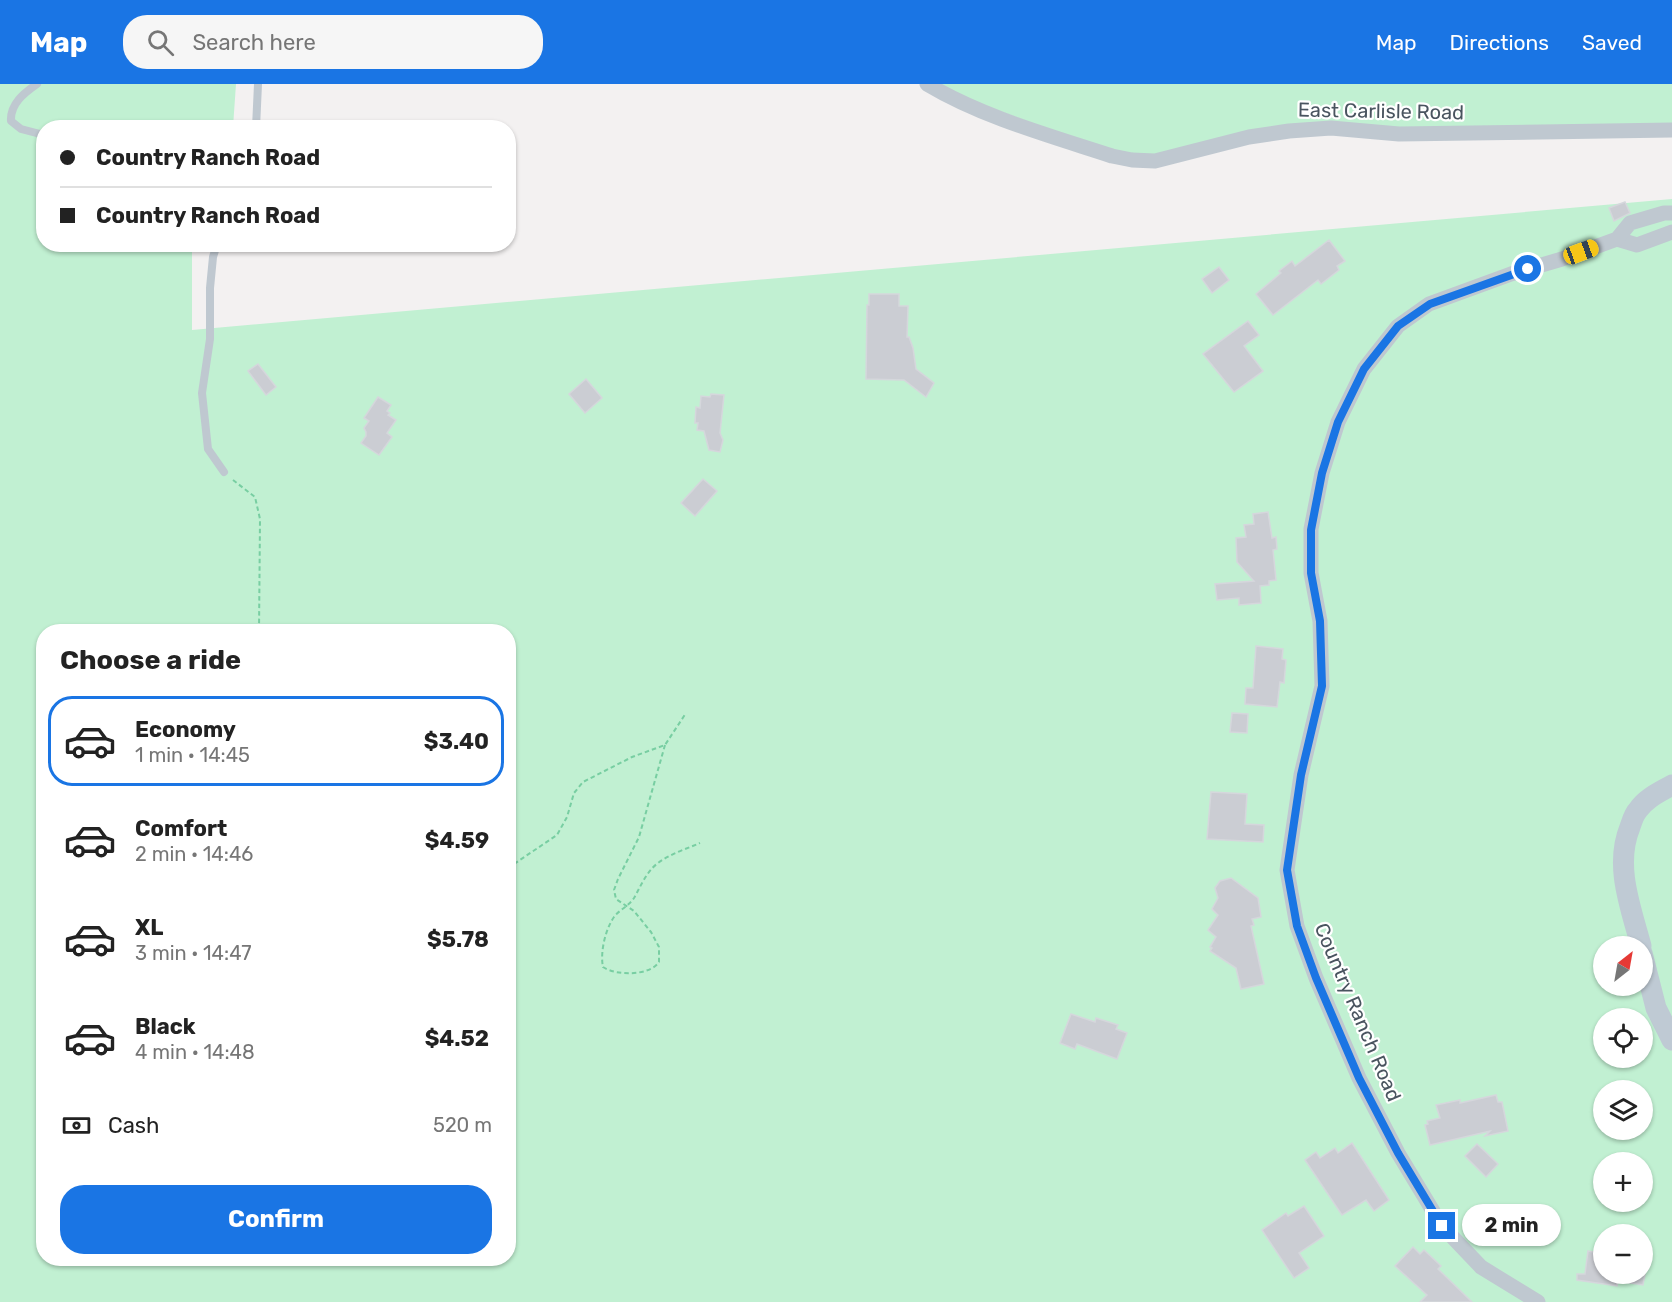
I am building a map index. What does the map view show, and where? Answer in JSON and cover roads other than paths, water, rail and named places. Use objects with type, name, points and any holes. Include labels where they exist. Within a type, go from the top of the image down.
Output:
[{"type":"main road","points":[[1638,936],[1625,883],[1623,858],[1626,837],[1636,811],[1649,798],[1672,785]]},
{"type":"main road","points":[[1653,996],[1656,1008],[1672,1040]]},
{"type":"street","name":"East Carlisle Road","points":[[927,84],[949,97],[989,113],[1112,156],[1132,160],[1155,161],[1249,137],[1331,128],[1399,134],[1672,130]]},
{"type":"street","name":"Country Ranch Road","points":[[1538,1302],[1481,1267],[1442,1226],[1398,1153],[1359,1078],[1316,978],[1297,926],[1287,870],[1301,775],[1322,686],[1320,621],[1311,573],[1311,530],[1322,473],[1338,422],[1364,369],[1398,326],[1430,304],[1617,239],[1630,223],[1664,213],[1672,213]]},
{"type":"street","name":"Country Ranch Road","points":[[1617,239],[1637,245],[1672,232]]},
{"type":"lane","points":[[36,133],[21,129],[11,121],[10,113],[15,102],[37,84]]},
{"type":"lane","points":[[256,120],[258,84]]},
{"type":"lane","points":[[215,252],[210,288],[210,339],[202,393],[208,449],[224,472]]}]
